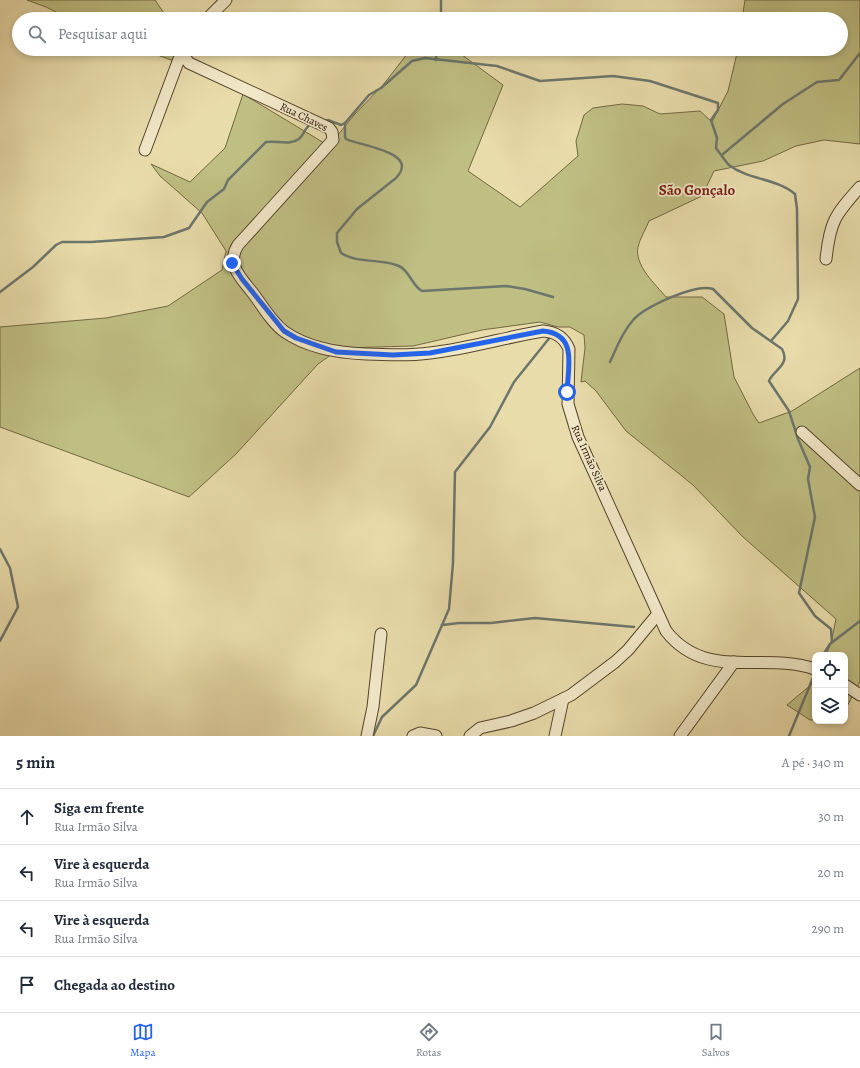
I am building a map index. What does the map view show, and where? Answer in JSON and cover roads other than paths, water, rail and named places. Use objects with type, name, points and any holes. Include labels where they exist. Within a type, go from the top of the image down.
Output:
[{"type":"street","points":[[214,12],[226,0]]},
{"type":"street","points":[[145,150],[180,56]]},
{"type":"street","name":"Rua Chaves","points":[[185,56],[189,63],[329,128],[334,136],[238,245],[234,253]]},
{"type":"street","points":[[826,259],[829,232],[833,223],[840,210],[860,187]]},
{"type":"street","name":"Rua Irmão Silva","points":[[234,253],[232,263],[237,272],[284,331],[296,338],[336,352],[393,355],[430,353],[543,331],[559,335],[567,344],[569,349],[568,404],[578,437],[639,567],[658,615],[676,643],[686,651],[706,659],[734,662],[796,664],[812,668]]},
{"type":"street","points":[[802,432],[860,485]]},
{"type":"street","points":[[470,736],[480,728],[511,721],[563,700],[615,662],[628,650],[658,615]]},
{"type":"street","points":[[366,736],[373,707],[381,634]]},
{"type":"street","points":[[680,736],[734,662]]},
{"type":"street","points":[[848,687],[860,695]]},
{"type":"street","points":[[555,736],[563,700]]},
{"type":"street","points":[[413,736],[420,733],[436,736]]},
{"type":"waterway","points":[[441,0],[441,12]]},
{"type":"waterway","points":[[723,154],[783,104],[817,82],[839,80],[860,53]]},
{"type":"waterway","points":[[436,56],[436,60]]},
{"type":"waterway","points":[[324,121],[328,120],[341,125],[345,123],[369,95],[381,88],[412,61],[425,58],[497,66],[540,81],[613,76],[650,81],[718,103],[718,110],[711,120],[717,138],[716,148],[728,164],[745,174],[779,185],[795,194],[797,209],[798,299],[788,321],[771,341]]},
{"type":"waterway","points":[[345,123],[346,139],[386,151],[395,156],[401,162],[402,169],[396,178],[357,209],[337,233],[337,242],[341,253],[355,259],[385,262],[399,266],[406,271],[416,286],[422,291],[506,286],[525,289],[553,297]]},
{"type":"waterway","points":[[0,292],[33,267],[56,245],[62,242],[91,242],[164,237],[189,228],[207,202],[224,189],[228,180],[266,142],[295,141],[301,137],[307,127],[311,124]]},
{"type":"waterway","points":[[610,362],[620,339],[634,319],[640,314],[660,302],[684,292],[705,288],[713,289],[752,328],[782,349],[784,355],[783,363],[769,381],[789,411],[798,439],[810,467],[808,479],[815,517],[799,593],[815,616],[831,629],[832,642]]},
{"type":"waterway","points":[[373,736],[382,717],[416,685],[449,609],[453,563],[455,472],[490,427],[514,382],[551,336]]},
{"type":"waterway","points":[[0,549],[10,568],[18,607],[0,641]]},
{"type":"waterway","points":[[442,625],[459,623],[491,623],[535,618],[634,627]]},
{"type":"waterway","points":[[825,652],[830,644],[860,621]]},
{"type":"waterway","points":[[789,736],[812,680]]},
{"type":"district","name":"São Gonçalo","points":[[697,190]]}]
